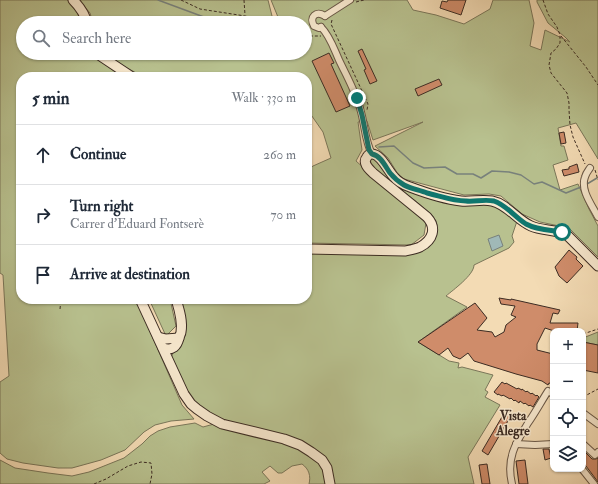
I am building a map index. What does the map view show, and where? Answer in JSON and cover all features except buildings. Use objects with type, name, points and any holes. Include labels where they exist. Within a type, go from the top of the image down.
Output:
[{"type":"street","points":[[73,0],[84,16]]},
{"type":"street","points":[[325,16],[350,0]]},
{"type":"street","points":[[316,14],[325,16],[325,25],[319,28],[314,26],[312,21],[316,14]]},
{"type":"street","points":[[321,27],[327,36],[357,98],[368,147],[372,154],[380,158],[396,179],[410,188],[460,201],[494,201],[530,226],[544,230],[562,232],[567,235],[598,266]]},
{"type":"street","points":[[106,60],[124,72]]},
{"type":"street","points":[[312,249],[404,251],[415,249],[429,239],[433,230],[433,224],[428,217],[367,167],[365,160],[372,154]]},
{"type":"street","points":[[593,168],[585,175],[583,182],[588,198],[598,217]]},
{"type":"street","points":[[142,304],[184,394],[191,404],[207,416],[222,424],[284,439],[300,445],[322,460],[327,468],[330,484]]},
{"type":"street","points":[[169,362],[174,348],[179,342],[181,331],[177,304]]},
{"type":"street","points":[[158,337],[166,339],[179,338]]},
{"type":"street","points":[[163,348],[179,338]]},
{"type":"street","points":[[163,348],[174,348]]},
{"type":"street","points":[[512,484],[510,464],[513,450],[550,393]]},
{"type":"street","points":[[586,415],[598,424]]},
{"type":"street","points":[[516,444],[550,444]]},
{"type":"street","points":[[586,447],[595,455],[598,452]]},
{"type":"street","points":[[584,472],[594,484]]},
{"type":"path","points":[[181,0],[200,9],[245,16],[244,0]]},
{"type":"path","points":[[543,0],[548,14],[557,27],[560,35],[586,67],[598,85]]},
{"type":"path","points":[[332,18],[331,24],[368,104],[366,111]]},
{"type":"path","points":[[560,35],[560,43],[551,53],[549,65],[555,78],[567,93],[570,103],[570,125],[573,137],[586,164],[593,168],[598,180]]},
{"type":"path","points":[[312,36],[327,36]]},
{"type":"path","points":[[60,304],[60,309]]},
{"type":"path","points":[[586,333],[598,329]]},
{"type":"path","points":[[586,395],[598,389]]},
{"type":"path","points":[[94,484],[128,466],[141,462],[151,463],[152,474],[150,484]]},
{"type":"green space","points":[[0,0],[67,0],[74,7],[79,16],[16,16],[16,60],[99,60],[115,72],[16,72],[16,304],[138,304],[182,405],[194,419],[171,421],[155,425],[144,432],[125,450],[101,460],[72,468],[58,468],[7,459],[0,453],[0,382],[9,376],[3,275],[0,273]]},
{"type":"green space","points":[[79,0],[268,0],[272,16],[91,16]]},
{"type":"green space","points":[[271,0],[407,0],[413,10],[436,15],[464,24],[490,9],[493,0],[529,0],[534,23],[530,46],[541,50],[545,30],[570,42],[548,23],[537,0],[598,0],[598,159],[576,123],[558,128],[561,146],[564,146],[568,160],[553,165],[560,190],[578,184],[598,226],[598,257],[569,228],[540,222],[522,214],[501,196],[489,194],[464,195],[404,179],[398,174],[388,158],[375,146],[423,122],[373,140],[367,121],[358,122],[362,150],[356,161],[426,223],[424,235],[411,245],[312,243],[312,167],[331,158],[323,132],[312,116],[312,72],[135,72],[112,60],[312,60],[312,16],[278,16]]},
{"type":"green space","points":[[370,157],[376,158],[403,186],[495,204],[517,221],[512,236],[514,242],[509,248],[474,265],[467,278],[446,296],[467,307],[418,342],[449,361],[459,363],[458,368],[462,367],[493,375],[485,390],[488,392],[485,397],[500,405],[468,457],[474,484],[333,484],[322,456],[315,449],[305,443],[223,419],[203,408],[186,390],[171,358],[183,339],[180,304],[312,304],[312,251],[399,254],[434,236],[437,225],[432,216],[370,167],[368,163]]},
{"type":"green space","points":[[151,304],[171,304],[176,326],[166,336]]},
{"type":"green space","points":[[598,332],[598,345],[586,343],[586,337]]},
{"type":"green space","points":[[195,423],[203,427],[214,424],[284,442],[312,455],[324,469],[328,484],[309,484],[309,473],[302,464],[292,466],[282,473],[278,473],[270,466],[262,472],[270,481],[264,484],[0,484],[0,460],[15,468],[72,476],[89,472],[124,458],[158,431],[170,427]]},
{"type":"water","points":[[499,235],[503,246],[492,251],[488,239]]},
{"type":"waterway","points":[[158,0],[201,16]]},
{"type":"waterway","points":[[379,147],[394,146],[413,163],[424,168],[445,167],[457,174],[473,174],[481,178],[492,171],[509,172],[521,175],[534,184],[542,182],[566,193],[581,187]]},
{"type":"waterway","points":[[587,184],[597,178]]},
{"type":"district","name":"Vista Alegre","points":[[513,424]]},
{"type":"route","points":[[357,98],[369,150],[383,162],[390,173],[398,181],[404,185],[410,188],[453,199],[471,202],[485,200],[494,201],[530,226],[544,230],[562,232]]}]
